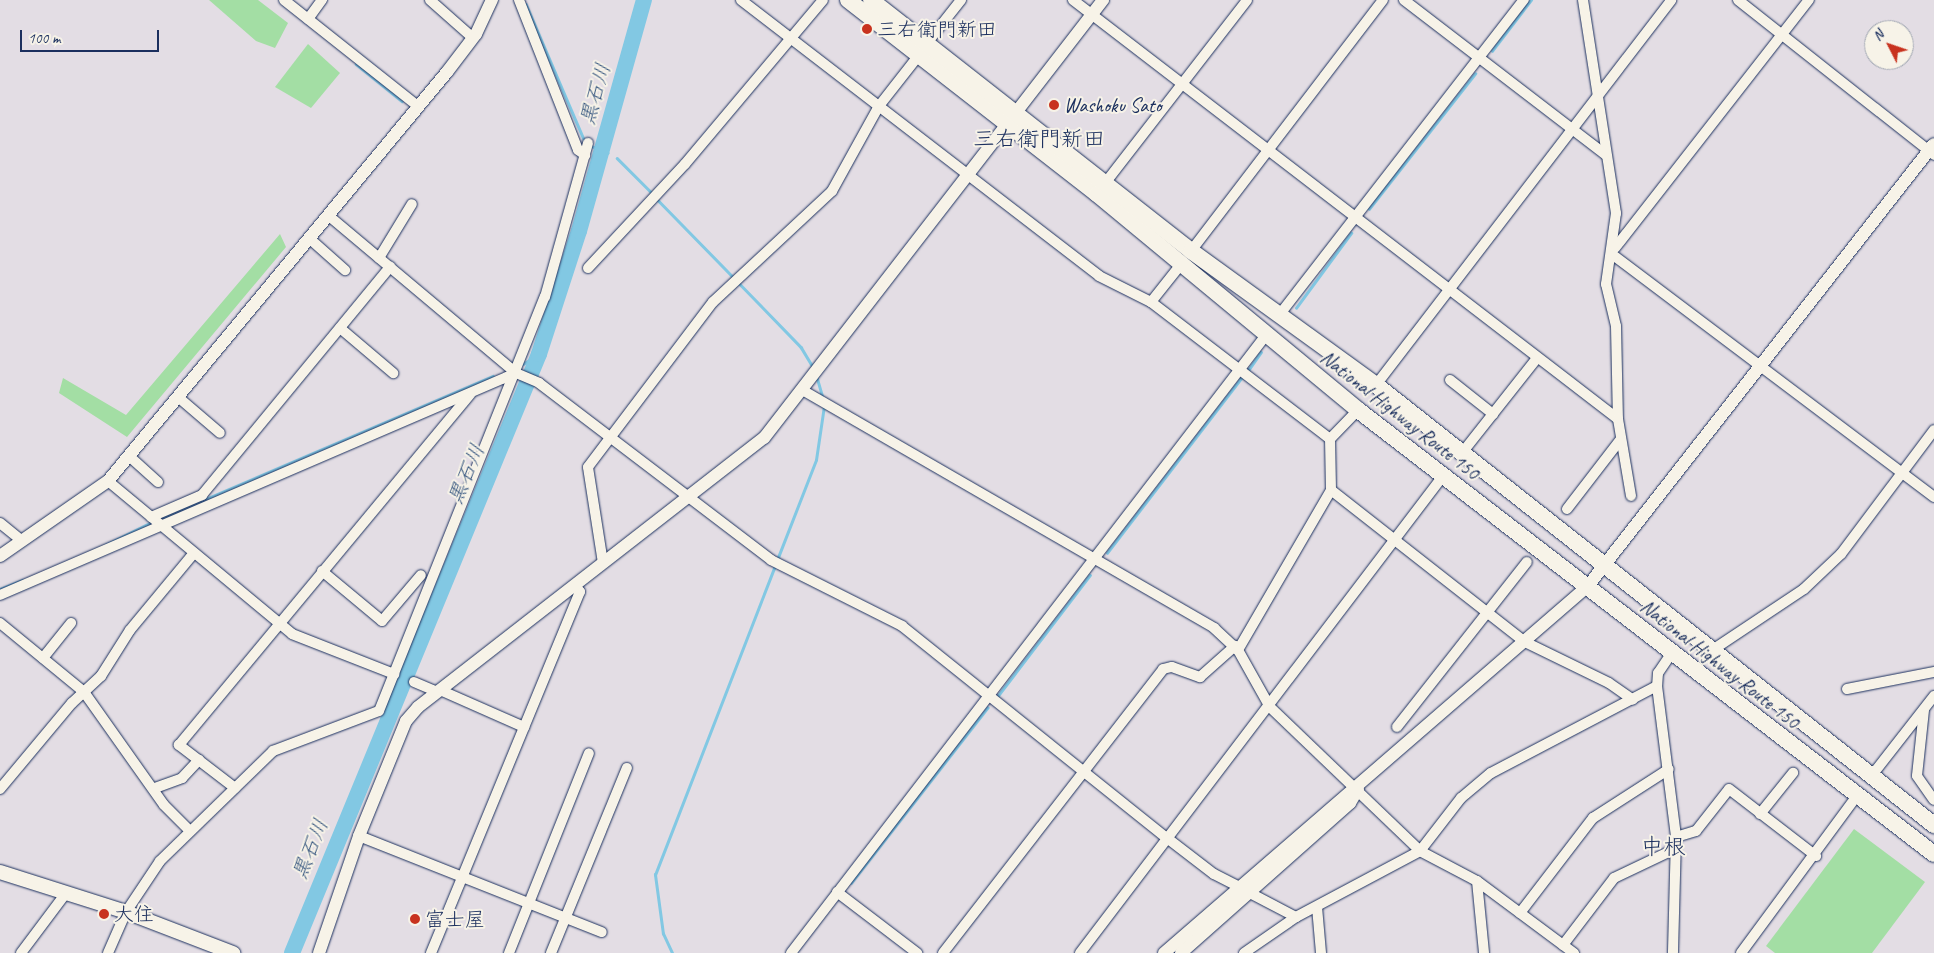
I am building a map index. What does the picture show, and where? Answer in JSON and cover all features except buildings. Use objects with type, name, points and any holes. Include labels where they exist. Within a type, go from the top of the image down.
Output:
[{"type":"highway","name":"National Highway Route 150","points":[[848,0],[923,49],[1186,257],[1280,314],[1376,385],[1873,774],[1934,825]]},
{"type":"highway","name":"National Highway Route 150","points":[[871,0],[923,49]]},
{"type":"highway","name":"National Highway Route 150","points":[[1011,118],[1106,182],[1266,335],[1358,410],[1588,586],[1671,654],[1856,797],[1934,854]]},
{"type":"main road","points":[[0,872],[126,912],[233,953]]},
{"type":"street","points":[[284,0],[419,107]]},
{"type":"street","points":[[308,19],[322,0]]},
{"type":"street","points":[[430,0],[474,38]]},
{"type":"street","points":[[0,556],[108,481],[419,107],[474,38],[492,0]]},
{"type":"street","points":[[108,953],[126,912],[160,860],[273,751],[379,711],[545,297],[586,149],[578,150],[519,0]]},
{"type":"street","points":[[741,0],[1099,276],[1151,302],[1330,439]]},
{"type":"street","points":[[588,268],[654,197],[823,0]]},
{"type":"street","points":[[603,563],[588,467],[735,280],[832,191],[879,106],[961,0]]},
{"type":"street","points":[[1073,0],[1618,419]]},
{"type":"street","points":[[319,953],[359,836],[406,721],[438,691],[764,438],[804,391],[967,175],[1103,0]]},
{"type":"street","points":[[1106,182],[1247,0]]},
{"type":"street","points":[[1151,302],[1383,0]]},
{"type":"street","points":[[1404,0],[1481,57],[1606,155]]},
{"type":"street","points":[[1583,0],[1595,97],[1616,213],[1614,252],[1606,284],[1618,347],[1618,419],[1631,496]]},
{"type":"street","points":[[1376,385],[1671,0]]},
{"type":"street","points":[[1164,953],[1238,886],[1343,796],[1358,789],[1588,586],[1932,150],[1782,37],[1738,0]]},
{"type":"street","points":[[1614,252],[1810,0]]},
{"type":"street","points":[[1280,314],[1481,57],[1519,2]]},
{"type":"street","points":[[379,258],[412,204]]},
{"type":"street","points":[[329,216],[516,373],[539,383],[687,498],[775,562],[902,626],[989,699],[1083,773],[1214,874],[1238,886]]},
{"type":"street","points":[[310,238],[346,270]]},
{"type":"street","points":[[1614,252],[1761,367],[1934,497]]},
{"type":"street","points":[[157,522],[202,495],[390,267]]},
{"type":"street","points":[[340,328],[393,374]]},
{"type":"street","points":[[791,953],[1094,561],[1243,372],[1266,335]]},
{"type":"street","points":[[1462,453],[1538,358]]},
{"type":"street","points":[[0,595],[157,522],[516,373]]},
{"type":"street","points":[[1450,380],[1493,414]]},
{"type":"street","points":[[804,391],[1094,561],[1214,628],[1237,648],[1270,707],[1358,789],[1420,851],[1478,881],[1574,953]]},
{"type":"street","points":[[235,788],[179,745],[472,392]]},
{"type":"street","points":[[178,397],[220,434]]},
{"type":"street","points":[[944,953],[1163,669],[1172,667],[1200,677],[1237,648],[1331,490],[1330,439],[1358,410]]},
{"type":"street","points":[[1714,649],[1804,589],[1859,534],[1934,430]]},
{"type":"street","points":[[1567,509],[1621,440]]},
{"type":"street","points":[[129,456],[158,482]]},
{"type":"street","points":[[1080,953],[1270,707],[1443,476]]},
{"type":"street","points":[[108,481],[292,634],[394,674]]},
{"type":"street","points":[[1331,490],[1526,642],[1610,683],[1633,700]]},
{"type":"street","points":[[0,523],[22,541]]},
{"type":"street","points":[[0,788],[100,676],[130,630],[194,553]]},
{"type":"street","points":[[1397,727],[1527,562]]},
{"type":"street","points":[[322,572],[382,621],[421,575]]},
{"type":"street","points":[[431,953],[580,592],[574,585]]},
{"type":"street","points":[[0,622],[84,692],[155,788],[189,830]]},
{"type":"street","points":[[43,658],[71,623]]},
{"type":"street","points":[[1671,654],[1658,673],[1657,686],[1669,768],[1676,837],[1673,953]]},
{"type":"street","points":[[1846,689],[1934,672]]},
{"type":"street","points":[[414,682],[524,726]]},
{"type":"street","points":[[1244,953],[1296,917],[1420,851],[1461,798],[1491,773],[1657,686]]},
{"type":"street","points":[[1873,774],[1934,696]]},
{"type":"street","points":[[1924,709],[1917,776],[1934,800]]},
{"type":"street","points":[[509,953],[589,753]]},
{"type":"street","points":[[155,788],[182,778],[199,760]]},
{"type":"street","points":[[551,953],[627,768]]},
{"type":"street","points":[[1520,913],[1593,818],[1669,768]]},
{"type":"street","points":[[1760,814],[1794,773]]},
{"type":"street","points":[[1181,953],[1350,804],[1358,789]]},
{"type":"street","points":[[1676,837],[1696,831],[1729,789],[1816,856]]},
{"type":"street","points":[[1741,953],[1816,856],[1856,797]]},
{"type":"street","points":[[359,836],[602,932]]},
{"type":"street","points":[[1563,945],[1614,878],[1675,849]]},
{"type":"street","points":[[1478,881],[1484,953]]},
{"type":"street","points":[[837,892],[914,952]]},
{"type":"street","points":[[22,953],[66,893]]},
{"type":"street","points":[[1250,893],[1296,917]]},
{"type":"street","points":[[1317,907],[1321,953]]},
{"type":"green space","points":[[209,0],[258,0],[288,23],[275,48],[256,41]]},
{"type":"green space","points":[[308,44],[340,73],[311,108],[275,87]]},
{"type":"green space","points":[[280,234],[286,247],[127,437],[59,393],[63,378],[126,415]]},
{"type":"green space","points":[[1854,829],[1925,882],[1872,953],[1775,953],[1766,946]]},
{"type":"waterway","name":"黒石川","points":[[292,953],[539,354],[579,231],[644,0]]},
{"type":"waterway","points":[[1492,51],[1531,0]]},
{"type":"waterway","points":[[526,4],[586,144]]},
{"type":"waterway","points":[[356,64],[402,101]]},
{"type":"waterway","points":[[1369,209],[1475,74]]},
{"type":"waterway","name":"黒石川","points":[[591,146],[608,153]]},
{"type":"waterway","points":[[617,158],[654,195]]},
{"type":"waterway","points":[[657,199],[734,278]]},
{"type":"waterway","points":[[1296,308],[1351,233]]},
{"type":"waterway","points":[[738,282],[801,347],[813,367]]},
{"type":"waterway","points":[[1247,372],[1261,352]]},
{"type":"waterway","points":[[523,364],[539,354]]},
{"type":"waterway","points":[[159,519],[493,376]]},
{"type":"waterway","points":[[1107,553],[1243,376]]},
{"type":"waterway","points":[[817,377],[823,398]]},
{"type":"waterway","points":[[777,560],[816,460],[824,406]]},
{"type":"waterway","points":[[105,545],[152,522]]},
{"type":"waterway","points":[[672,953],[663,934],[655,875],[775,565]]},
{"type":"waterway","points":[[997,697],[1090,575]]},
{"type":"waterway","points":[[0,589],[22,580]]},
{"type":"waterway","points":[[851,883],[987,708]]},
{"type":"place","name":"三右衛門新田","points":[[867,29]]},
{"type":"place","name":"Washoku Sato","points":[[1054,105]]},
{"type":"place","name":"大住","points":[[104,914]]},
{"type":"place","name":"富士屋","points":[[415,919]]},
{"type":"district","name":"三右衛門新田","points":[[1039,140]]},
{"type":"district","name":"中根","points":[[1663,848]]}]
